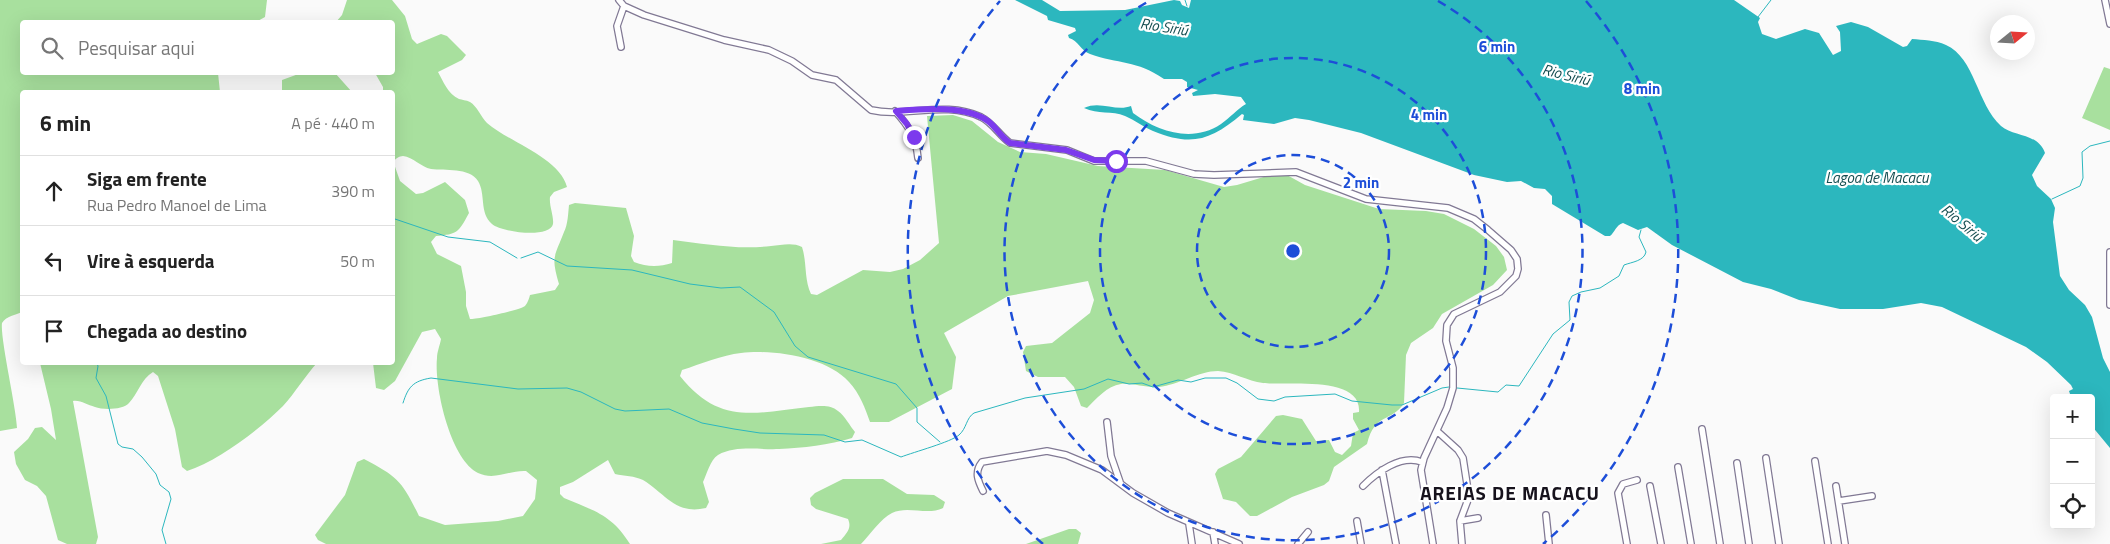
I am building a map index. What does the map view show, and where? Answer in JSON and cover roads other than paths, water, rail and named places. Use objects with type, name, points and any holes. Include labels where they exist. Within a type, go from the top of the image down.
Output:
[{"type":"street","points":[[619,0],[624,6],[644,15],[724,40],[769,50],[792,61],[812,75],[836,80],[868,108],[875,111],[944,109],[978,116],[988,121],[1010,143],[1066,150],[1094,160],[1146,161],[1194,174],[1296,172],[1366,200],[1448,208],[1474,219],[1511,250],[1518,259],[1518,269],[1516,276],[1500,292],[1460,310],[1450,319],[1446,332],[1453,368],[1453,388],[1437,431],[1422,462],[1422,474],[1433,544]]},
{"type":"street","points":[[2107,3],[2110,24]]},
{"type":"street","points":[[621,47],[617,26],[624,6]]},
{"type":"street","points":[[896,111],[907,124],[914,137],[918,158]]},
{"type":"street","points":[[2110,252],[2108,288],[2110,305]]},
{"type":"street","points":[[1108,422],[1111,456],[1120,482]]},
{"type":"street","points":[[1702,429],[1720,544]]},
{"type":"street","points":[[1437,431],[1458,450],[1463,458],[1470,496],[1460,521],[1462,544]]},
{"type":"street","points":[[983,491],[977,474],[982,462],[1048,451],[1066,455],[1102,470],[1133,493],[1189,524],[1213,532],[1238,544]]},
{"type":"street","points":[[1766,458],[1779,544]]},
{"type":"street","points":[[1363,486],[1382,470],[1406,460],[1422,462]]},
{"type":"street","points":[[1815,461],[1828,544]]},
{"type":"street","points":[[1736,463],[1749,544]]},
{"type":"street","points":[[1678,467],[1691,544]]},
{"type":"street","points":[[1382,470],[1396,544]]},
{"type":"street","points":[[1627,544],[1618,493],[1623,484],[1637,480]]},
{"type":"street","points":[[1650,486],[1661,544]]},
{"type":"street","points":[[1836,486],[1845,544]]},
{"type":"street","points":[[1839,501],[1872,496]]},
{"type":"street","points":[[1546,515],[1549,544]]},
{"type":"street","points":[[1460,521],[1478,518]]},
{"type":"street","points":[[1357,521],[1361,544]]},
{"type":"street","points":[[1189,524],[1192,544]]},
{"type":"street","points":[[1213,532],[1216,544]]},
{"type":"street","points":[[1298,544],[1308,532]]},
{"type":"water","name":"Lagoa de Macacu","points":[[1015,0],[1042,0],[1060,11],[1125,10],[1174,0],[1180,1],[1182,5],[1189,8],[1191,0],[1734,0],[1760,18],[1758,22],[1762,34],[1776,39],[1805,29],[1819,33],[1833,55],[1841,51],[1840,32],[1836,26],[1851,22],[1868,27],[1903,47],[1907,46],[1912,39],[1942,43],[1956,51],[1963,60],[1986,106],[2001,126],[2037,142],[2045,153],[2032,175],[2037,186],[2051,199],[2055,208],[2053,222],[2060,276],[2069,290],[2085,305],[2092,317],[2103,358],[2110,372],[2110,448],[2095,430],[2095,394],[2070,394],[2069,391],[2073,389],[2071,385],[2047,362],[2026,347],[1942,307],[1921,303],[1883,309],[1840,309],[1799,300],[1771,289],[1743,282],[1672,245],[1647,227],[1638,230],[1623,223],[1610,236],[1605,236],[1552,204],[1552,196],[1545,189],[1534,188],[1521,181],[1507,182],[1474,175],[1361,133],[1309,120],[1295,118],[1274,124],[1243,120],[1244,115],[1242,114],[1210,135],[1190,140],[1179,139],[1153,131],[1120,114],[1084,108],[1096,105],[1120,108],[1131,106],[1133,113],[1153,125],[1164,130],[1187,134],[1210,130],[1221,124],[1246,104],[1241,97],[1215,94],[1193,96],[1192,93],[1198,90],[1187,87],[1187,82],[1182,79],[1164,79],[1145,68],[1090,54],[1069,38],[1068,35],[1076,31],[1075,28],[1048,20],[1047,16]]},
{"type":"waterway","points":[[1185,0],[1187,6]]},
{"type":"waterway","points":[[1758,17],[1771,0]]},
{"type":"waterway","points":[[2052,199],[2080,186],[2083,178],[2082,152],[2090,146],[2110,141]]},
{"type":"waterway","points":[[395,219],[448,237],[490,242],[517,258]]},
{"type":"waterway","points":[[1457,388],[1498,392],[1506,385],[1519,386],[1553,334],[1570,320],[1569,302],[1572,296],[1600,288],[1619,276],[1624,265],[1637,261],[1645,255],[1646,252],[1639,237],[1641,230]]},
{"type":"waterway","points":[[521,258],[538,252],[567,266],[632,270],[690,284],[721,288],[740,287],[774,312],[795,346],[808,357],[896,384],[917,408],[917,422],[940,442]]},
{"type":"waterway","points":[[98,365],[96,378],[106,396],[118,444],[122,447],[133,449],[142,457],[156,474],[160,485],[169,492],[171,499],[162,530],[166,544]]},
{"type":"waterway","points":[[403,403],[412,386],[420,381],[431,378],[518,389],[567,388],[581,392],[615,409],[625,411],[669,409],[702,423],[734,429],[760,433],[824,435],[845,442],[862,440],[901,457],[955,438],[962,432],[969,418],[974,413],[1025,398],[1084,389],[1108,379],[1129,384],[1142,383],[1153,387],[1178,380],[1191,382],[1205,378],[1226,378],[1237,383],[1258,399],[1274,401],[1285,397],[1335,394],[1352,401],[1392,405],[1402,405],[1442,388],[1449,387]]},
{"type":"district","name":"AREIAS DE MACACU","points":[[1510,493]]},
{"type":"water label","name":"Rio Siriú","points":[[1164,27]]},
{"type":"water label","name":"Rio Siriú","points":[[1566,75]]},
{"type":"water label","name":"Rio Siriú","points":[[1962,223]]}]
